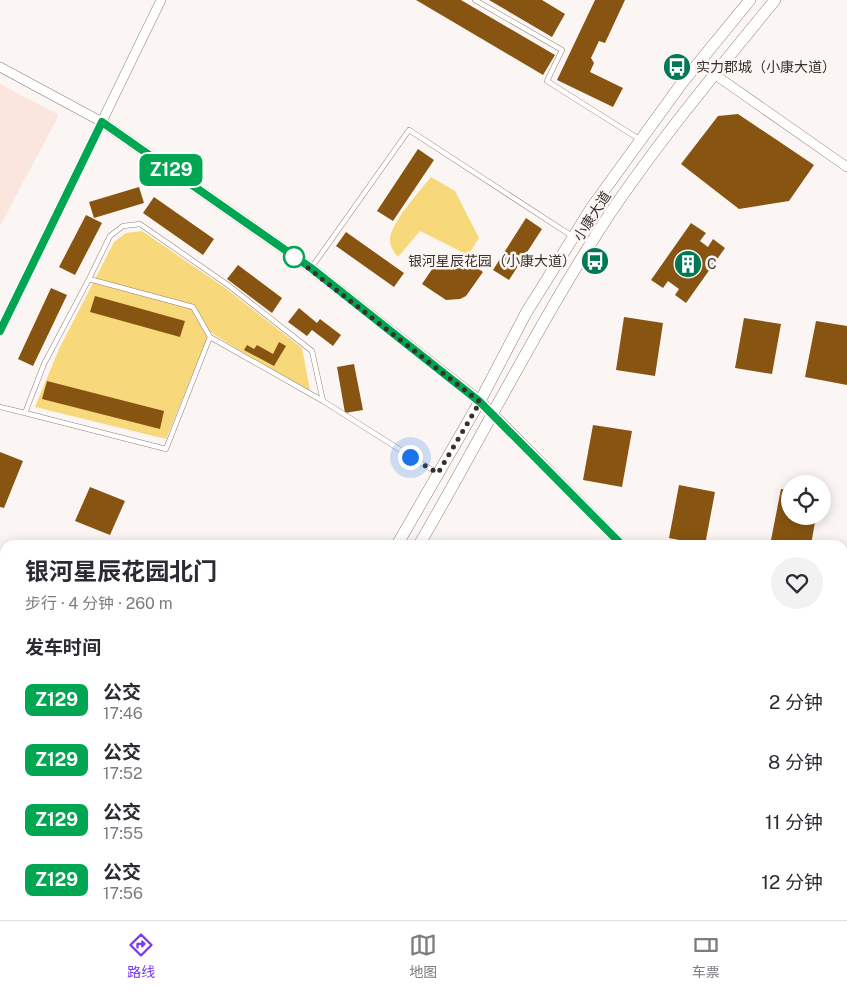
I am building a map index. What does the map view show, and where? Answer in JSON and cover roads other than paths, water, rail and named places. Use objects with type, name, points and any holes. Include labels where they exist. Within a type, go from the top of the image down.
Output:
[{"type":"main road","name":"小康大道","points":[[400,540],[480,402],[526,313],[573,237],[639,139],[750,0]]},
{"type":"main road","name":"小康大道","points":[[422,540],[543,322],[608,218],[656,149],[775,0]]},
{"type":"street","points":[[0,331],[161,0]]},
{"type":"street","points":[[0,68],[102,122],[311,268],[480,402],[617,540]]},
{"type":"street","points":[[714,74],[847,167]]},
{"type":"lane","points":[[475,0],[562,50],[547,81],[639,139]]},
{"type":"lane","points":[[311,268],[409,130],[573,237]]},
{"type":"lane","points":[[25,413],[44,364],[110,236],[123,226],[140,224],[228,285],[312,351],[323,401]]},
{"type":"lane","points":[[89,279],[193,307],[210,337],[323,401],[438,473]]},
{"type":"lane","points":[[0,407],[166,449],[210,337]]},
{"type":"place","name":"实力郡城（小康大道）","points":[[677,67]]},
{"type":"place","name":"银河星辰花园（小康大道）","points":[[595,261]]},
{"type":"place","name":"C","points":[[688,264]]}]
